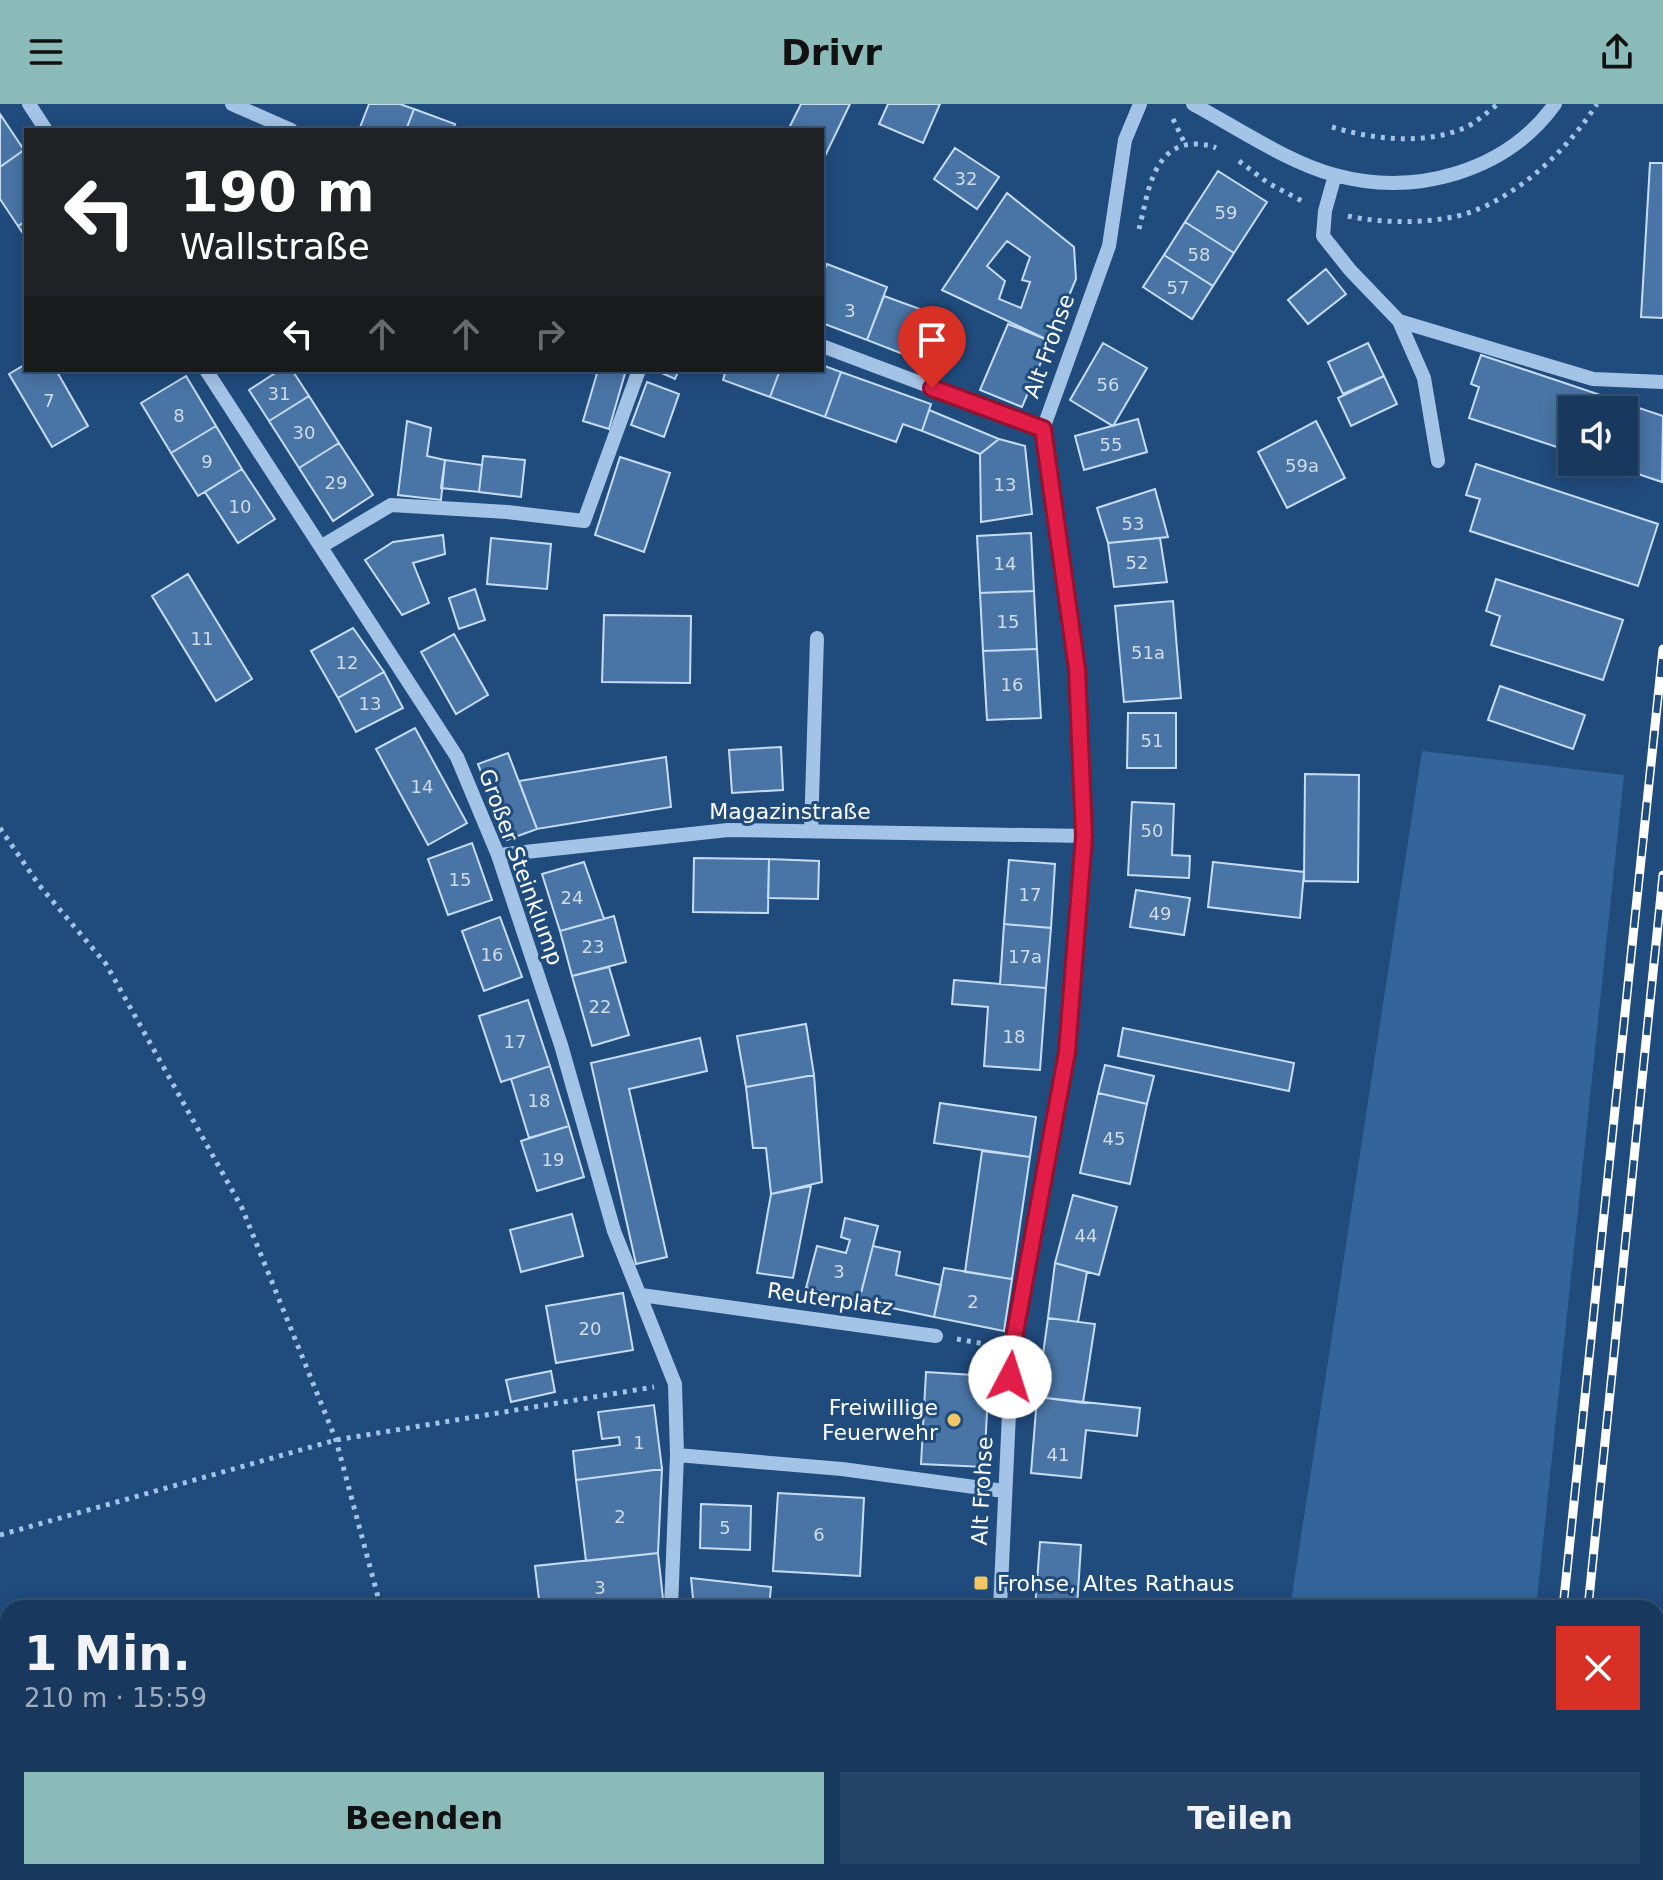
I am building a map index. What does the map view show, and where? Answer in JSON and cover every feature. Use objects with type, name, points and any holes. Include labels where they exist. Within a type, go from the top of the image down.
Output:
[{"type":"street","points":[[29,104],[45,128]]},
{"type":"street","points":[[232,104],[286,128]]},
{"type":"street","name":"Alt Frohse","points":[[1000,1600],[1012,1349],[1067,1052],[1084,836],[1077,669],[1043,429],[1109,246],[1125,140],[1140,104]]},
{"type":"street","points":[[1193,104],[1289,155],[1335,175],[1375,182],[1416,183],[1478,167],[1528,133],[1555,104]]},
{"type":"street","points":[[1335,175],[1325,211],[1323,236],[1350,270],[1399,321],[1424,378],[1438,461]]},
{"type":"street","points":[[1399,321],[1593,379],[1663,382]]},
{"type":"street","points":[[824,347],[1043,429]]},
{"type":"street","name":"Großer Steinklump","points":[[207,372],[457,757],[498,855],[561,1045],[614,1231],[675,1384],[677,1455],[671,1600]]},
{"type":"street","points":[[322,546],[391,505],[507,512],[584,521],[638,372]]},
{"type":"street","points":[[811,831],[817,638]]},
{"type":"street","name":"Magazinstraße","points":[[498,855],[728,830],[1084,836]]},
{"type":"street","name":"Reuterplatz","points":[[641,1295],[936,1336]]},
{"type":"street","points":[[677,1455],[842,1469],[1004,1491]]},
{"type":"path","points":[[1332,127],[1359,135],[1418,138],[1463,129],[1498,104]]},
{"type":"path","points":[[0,828],[39,885],[106,964],[242,1208],[336,1440],[379,1600]]},
{"type":"path","points":[[936,1336],[1012,1349]]},
{"type":"path","points":[[0,1535],[336,1440],[675,1384]]},
{"type":"shaded area","points":[[1422,751],[1624,775],[1537,1600],[1291,1600]]},
{"type":"building","points":[[369,104],[400,104],[414,109],[407,128],[360,128]]},
{"type":"building","points":[[801,104],[850,104],[825,156],[824,128],[789,128]]},
{"type":"building","points":[[888,104],[940,104],[923,143],[879,124]]},
{"type":"building","points":[[414,109],[455,124],[454,128],[407,128]]},
{"type":"building","points":[[0,114],[24,150],[0,167]]},
{"type":"building","points":[[955,148],[999,177],[977,209],[934,179]]},
{"type":"building","points":[[24,150],[24,222],[18,226],[0,199],[0,167]]},
{"type":"building","points":[[1650,163],[1663,163],[1663,318],[1641,317]]},
{"type":"building","points":[[1218,171],[1267,202],[1234,253],[1185,222]]},
{"type":"building","points":[[1007,193],[1074,247],[1076,279],[1050,341],[942,290]],"holes":[[[1007,241],[1030,257],[1022,280],[1030,282],[1021,308],[999,299],[1005,281],[987,266]]]},
{"type":"building","points":[[1185,222],[1234,253],[1213,286],[1164,255]]},
{"type":"building","points":[[1164,255],[1213,286],[1192,319],[1143,287]]},
{"type":"building","points":[[827,264],[887,287],[867,340],[824,324],[824,271]]},
{"type":"building","points":[[1326,269],[1346,294],[1308,324],[1288,300]]},
{"type":"building","points":[[884,296],[953,321],[936,367],[867,340]]},
{"type":"building","points":[[1008,324],[1050,341],[1022,407],[980,390]]},
{"type":"building","points":[[1103,343],[1147,368],[1113,426],[1070,400]]},
{"type":"building","points":[[1368,343],[1384,376],[1343,394],[1328,362]]},
{"type":"building","points":[[1481,355],[1603,396],[1558,396],[1558,447],[1469,418],[1479,387],[1471,384]]},
{"type":"building","points":[[24,365],[24,372],[57,372],[88,426],[52,447],[9,374]]},
{"type":"building","points":[[824,366],[841,372],[825,417],[770,397],[779,372],[824,372]]},
{"type":"building","points":[[277,372],[293,372],[309,396],[269,421],[249,390]]},
{"type":"building","points":[[597,372],[625,372],[609,429],[583,421]]},
{"type":"building","points":[[659,372],[678,372],[675,379]]},
{"type":"building","points":[[725,372],[779,372],[770,397],[723,380]]},
{"type":"building","points":[[841,372],[931,404],[922,431],[903,424],[896,442],[825,417]]},
{"type":"building","points":[[186,376],[216,426],[171,453],[141,403]]},
{"type":"building","points":[[1384,376],[1397,404],[1351,426],[1338,398]]},
{"type":"building","points":[[647,382],[679,394],[664,437],[631,425]]},
{"type":"building","points":[[309,396],[339,443],[299,468],[269,421]]},
{"type":"building","points":[[1638,408],[1663,416],[1662,482],[1638,474]]},
{"type":"building","points":[[929,410],[999,439],[980,454],[922,431]]},
{"type":"building","points":[[1138,419],[1147,452],[1084,470],[1075,436]]},
{"type":"building","points":[[407,421],[431,428],[427,456],[445,460],[441,500],[398,495]]},
{"type":"building","points":[[1316,421],[1345,478],[1287,508],[1258,452]]},
{"type":"building","points":[[216,426],[242,469],[198,496],[171,453]]},
{"type":"building","points":[[999,439],[1025,446],[1032,514],[981,522],[980,454]]},
{"type":"building","points":[[339,443],[373,495],[333,521],[299,468]]},
{"type":"building","points":[[483,456],[525,460],[521,497],[479,492]]},
{"type":"building","points":[[620,457],[670,473],[644,552],[595,535]]},
{"type":"building","points":[[445,460],[482,465],[479,492],[441,488]]},
{"type":"building","points":[[1476,464],[1658,524],[1638,586],[1470,531],[1480,499],[1466,495]]},
{"type":"building","points":[[242,469],[275,519],[238,543],[205,492]]},
{"type":"building","points":[[1155,489],[1168,537],[1108,543],[1097,508]]},
{"type":"building","points":[[1031,533],[1034,591],[980,593],[977,536]]},
{"type":"building","points":[[443,535],[445,554],[413,563],[429,603],[402,615],[365,560],[393,542]]},
{"type":"building","points":[[491,538],[551,544],[547,589],[487,584]]},
{"type":"building","points":[[1160,538],[1167,582],[1114,587],[1108,543]]},
{"type":"building","points":[[188,574],[252,679],[216,701],[152,596]]},
{"type":"building","points":[[1496,579],[1623,620],[1603,680],[1491,645],[1500,616],[1486,611]]},
{"type":"building","points":[[475,589],[485,620],[459,629],[449,598]]},
{"type":"building","points":[[1034,591],[1037,649],[983,651],[980,593]]},
{"type":"building","points":[[1173,601],[1181,698],[1124,702],[1115,606]]},
{"type":"building","points":[[604,615],[691,616],[690,683],[602,682]]},
{"type":"building","points":[[353,628],[384,672],[338,698],[311,651]]},
{"type":"building","points":[[454,634],[488,695],[456,714],[421,652]]},
{"type":"building","points":[[1037,649],[1041,718],[987,720],[983,651]]},
{"type":"building","points":[[384,672],[403,708],[356,732],[338,698]]},
{"type":"building","points":[[1500,686],[1585,715],[1573,749],[1488,720]]},
{"type":"building","points":[[1128,713],[1176,713],[1176,768],[1127,768]]},
{"type":"building","points":[[415,728],[467,823],[428,845],[376,749]]},
{"type":"building","points":[[781,747],[783,790],[732,793],[729,750]]},
{"type":"building","points":[[508,753],[537,829],[507,840],[478,764]]},
{"type":"building","points":[[666,757],[671,807],[537,829],[519,781]]},
{"type":"building","points":[[1305,774],[1359,775],[1358,882],[1304,881]]},
{"type":"building","points":[[1132,802],[1174,804],[1172,855],[1190,856],[1189,878],[1128,875]]},
{"type":"building","points":[[472,843],[492,900],[448,915],[428,859]]},
{"type":"building","points":[[694,858],[769,859],[768,913],[693,912]]},
{"type":"building","points":[[769,859],[819,861],[818,899],[768,898]]},
{"type":"building","points":[[1009,860],[1055,864],[1051,928],[1004,924]]},
{"type":"building","points":[[584,862],[604,919],[560,931],[542,874]]},
{"type":"building","points":[[1213,862],[1304,872],[1300,918],[1208,907]]},
{"type":"building","points":[[1136,890],[1190,898],[1184,935],[1130,927]]},
{"type":"building","points":[[614,916],[626,962],[572,976],[560,931]]},
{"type":"building","points":[[500,917],[522,977],[484,991],[462,931]]},
{"type":"building","points":[[1004,924],[1051,928],[1046,988],[1000,984]]},
{"type":"building","points":[[609,967],[629,1035],[592,1046],[572,976]]},
{"type":"building","points":[[954,980],[1046,988],[1040,1070],[984,1066],[988,1007],[952,1004]]},
{"type":"building","points":[[528,1000],[550,1066],[501,1082],[479,1016]]},
{"type":"building","points":[[806,1024],[814,1075],[746,1087],[737,1036]]},
{"type":"building","points":[[1123,1028],[1294,1063],[1289,1091],[1118,1056]]},
{"type":"building","points":[[700,1038],[707,1071],[629,1089],[667,1257],[636,1264],[591,1063]]},
{"type":"building","points":[[1105,1065],[1154,1076],[1147,1104],[1098,1093]]},
{"type":"building","points":[[550,1066],[569,1126],[529,1138],[511,1079]]},
{"type":"building","points":[[814,1075],[822,1182],[771,1194],[766,1148],[753,1148],[746,1087]]},
{"type":"building","points":[[1098,1093],[1147,1104],[1130,1184],[1080,1173]]},
{"type":"building","points":[[940,1103],[1036,1117],[1030,1157],[934,1143]]},
{"type":"building","points":[[569,1126],[584,1177],[537,1191],[521,1141]]},
{"type":"building","points":[[982,1151],[1030,1157],[1012,1279],[965,1272]]},
{"type":"building","points":[[811,1186],[793,1278],[757,1273],[771,1194]]},
{"type":"building","points":[[1073,1195],[1117,1207],[1099,1275],[1055,1263]]},
{"type":"building","points":[[572,1214],[583,1256],[521,1272],[510,1230]]},
{"type":"building","points":[[845,1218],[878,1226],[859,1301],[806,1288],[817,1246],[846,1253],[850,1240],[841,1237]]},
{"type":"building","points":[[873,1246],[900,1252],[896,1275],[941,1285],[934,1317],[859,1301]]},
{"type":"building","points":[[1055,1263],[1087,1272],[1078,1322],[1048,1318]]},
{"type":"building","points":[[944,1268],[1012,1279],[1004,1331],[934,1317]]},
{"type":"building","points":[[623,1293],[633,1350],[556,1363],[546,1306]]},
{"type":"building","points":[[1048,1318],[1095,1324],[1083,1403],[1037,1397]]},
{"type":"building","points":[[551,1371],[555,1392],[511,1402],[506,1380]]},
{"type":"building","points":[[926,1372],[989,1376],[984,1467],[921,1464]]},
{"type":"building","points":[[1037,1397],[1140,1408],[1137,1436],[1086,1430],[1081,1478],[1031,1473]]},
{"type":"building","points":[[654,1405],[662,1469],[576,1480],[573,1451],[620,1445],[619,1437],[602,1439],[598,1412]]},
{"type":"building","points":[[662,1469],[658,1553],[586,1561],[576,1480]]},
{"type":"building","points":[[778,1493],[864,1498],[860,1576],[773,1571]]},
{"type":"building","points":[[701,1504],[751,1506],[750,1550],[700,1548]]},
{"type":"building","points":[[1040,1542],[1081,1545],[1078,1600],[1036,1600]]},
{"type":"building","points":[[658,1553],[663,1600],[539,1600],[535,1566]]},
{"type":"building","points":[[691,1578],[771,1587],[770,1600],[693,1600]]},
{"type":"railway","points":[[1564,1600],[1663,649]]},
{"type":"railway","points":[[1589,1600],[1663,875]]},
{"type":"place","name":"Freiwillige Feuerwehr","points":[[954,1420]]},
{"type":"place","name":"Frohse, Altes Rathaus","points":[[981,1583]]},
{"type":"route","points":[[932,388],[1043,429],[1077,669],[1084,836],[1067,1052],[1012,1349],[1010,1377]]}]
